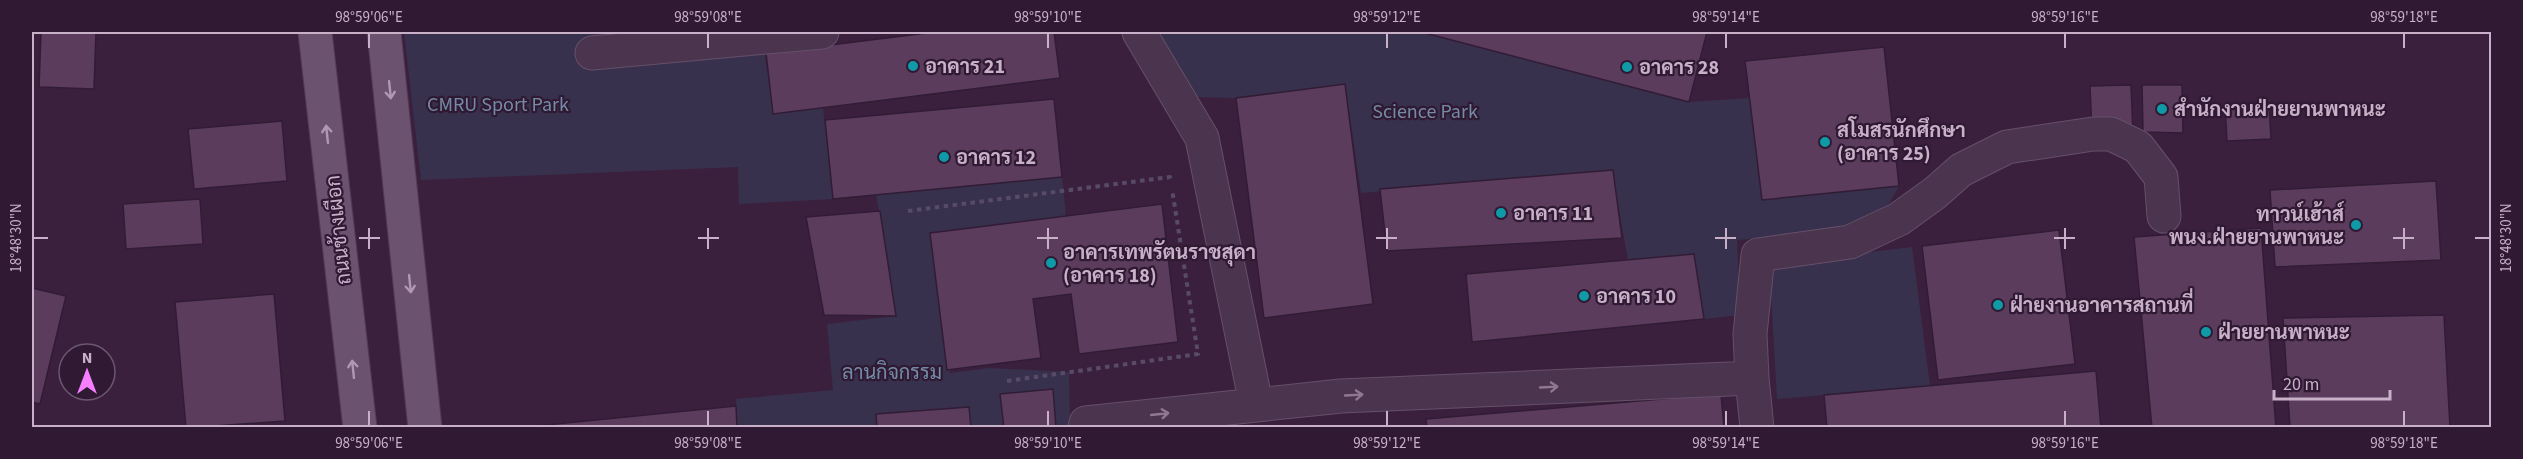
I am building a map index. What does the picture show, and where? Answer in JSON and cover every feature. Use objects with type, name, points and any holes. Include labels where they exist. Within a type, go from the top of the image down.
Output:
[{"type":"main road","name":"ถนนช้างเผือก","points":[[315,32],[360,428]]},
{"type":"main road","points":[[384,32],[425,428]]},
{"type":"street","points":[[592,53],[822,32]]},
{"type":"street","points":[[1139,32],[1202,138],[1256,404]]},
{"type":"street","points":[[1757,428],[1750,334],[1758,255],[1850,242],[1899,219],[1961,170],[2007,147],[2093,134],[2111,135],[2138,147],[2161,177],[2164,216]]},
{"type":"street","points":[[1085,428],[1086,423],[1341,396],[1752,378]]},
{"type":"path","points":[[908,211],[1170,177],[1198,354],[1007,381]]},
{"type":"green space","name":"CMRU Sport Park","points":[[404,32],[742,32],[762,37],[774,114],[823,108],[833,199],[739,204],[738,167],[421,180]]},
{"type":"green space","name":"Science Park","points":[[1140,32],[1421,32],[1689,102],[1750,98],[1762,200],[1899,186],[1881,218],[1838,231],[1737,240],[1740,315],[1704,319],[1694,254],[1628,260],[1612,170],[1361,193],[1345,84],[1236,98],[1189,97]]},
{"type":"green space","name":"ลานกิจกรรม","points":[[1062,177],[1066,216],[930,233],[950,373],[989,368],[1069,372],[1070,427],[737,427],[736,399],[833,390],[827,324],[896,316],[876,194]]},
{"type":"green space","points":[[1912,247],[1930,386],[1777,399],[1770,277],[1779,263]]},
{"type":"building","points":[[41,32],[96,32],[94,89],[39,87]]},
{"type":"building","name":"อาคาร 21","points":[[935,32],[1054,32],[1060,78],[773,114],[766,53]]},
{"type":"building","name":"อาคาร 28","points":[[1421,32],[1707,32],[1689,102]]},
{"type":"building","name":"สโมสรนักศึกษา (อาคาร 25)","points":[[1884,47],[1899,186],[1762,200],[1745,61]]},
{"type":"building","points":[[1345,84],[1373,304],[1264,318],[1236,98]]},
{"type":"building","points":[[2131,85],[2133,133],[2092,132],[2090,86]]},
{"type":"building","name":"สำนักงานฝ่ายยานพาหนะ","points":[[2142,85],[2182,85],[2183,133],[2143,132]]},
{"type":"building","name":"อาคาร 12","points":[[1054,99],[1062,177],[833,199],[825,120]]},
{"type":"building","points":[[2269,103],[2271,139],[2227,141],[2225,105]]},
{"type":"building","points":[[282,121],[287,181],[194,189],[188,129]]},
{"type":"building","name":"อาคาร 11","points":[[1613,170],[1622,238],[1387,251],[1380,189]]},
{"type":"building","name":"ทาวน์เฮ้าส์ พนง.ฝ่ายยานพาหนะ","points":[[2436,181],[2441,260],[2275,267],[2270,190]]},
{"type":"building","points":[[200,199],[203,244],[126,249],[123,204]]},
{"type":"building","name":"อาคารเทพรัตนราชสุดา (อาคาร 18)","points":[[1162,204],[1178,342],[1079,354],[1071,294],[1033,299],[1041,358],[947,370],[930,233]]},
{"type":"building","points":[[880,211],[896,316],[824,315],[806,217]]},
{"type":"building","name":"ฝ่ายยานพาหนะ","points":[[2261,228],[2276,428],[2152,428],[2134,237]]},
{"type":"building","name":"ฝ่ายงานอาคารสถานที่","points":[[2059,230],[2075,364],[1938,380],[1922,246]]},
{"type":"building","name":"อาคาร 10","points":[[1694,254],[1704,319],[1472,342],[1466,274]]},
{"type":"building","points":[[32,288],[66,296],[40,404],[32,402]]},
{"type":"building","points":[[274,294],[285,421],[186,428],[175,302]]},
{"type":"building","points":[[2444,315],[2450,428],[2290,428],[2283,318]]},
{"type":"building","points":[[2096,371],[2101,428],[1827,428],[1824,395]]},
{"type":"building","points":[[1053,389],[1056,428],[1004,428],[1000,394]]},
{"type":"building","points":[[1721,394],[1724,428],[1427,428],[1426,419]]},
{"type":"building","points":[[736,406],[737,428],[516,428]]},
{"type":"building","points":[[969,407],[971,428],[877,428],[876,414]]},
{"type":"place","name":"อาคาร 21","points":[[913,66]]},
{"type":"place","name":"อาคาร 28","points":[[1627,67]]},
{"type":"place","name":"สำนักงานฝ่ายยานพาหนะ","points":[[2162,109]]},
{"type":"place","name":"สโมสรนักศึกษา (อาคาร 25)","points":[[1825,142]]},
{"type":"place","name":"อาคาร 12","points":[[944,157]]},
{"type":"place","name":"อาคาร 11","points":[[1501,213]]},
{"type":"place","name":"ทาวน์เฮ้าส์ พนง.ฝ่ายยานพาหนะ","points":[[2356,225]]},
{"type":"place","name":"อาคารเทพรัตนราชสุดา (อาคาร 18)","points":[[1051,263]]},
{"type":"place","name":"อาคาร 10","points":[[1584,296]]},
{"type":"place","name":"ฝ่ายงานอาคารสถานที่","points":[[1998,305]]},
{"type":"place","name":"ฝ่ายยานพาหนะ","points":[[2206,332]]}]
